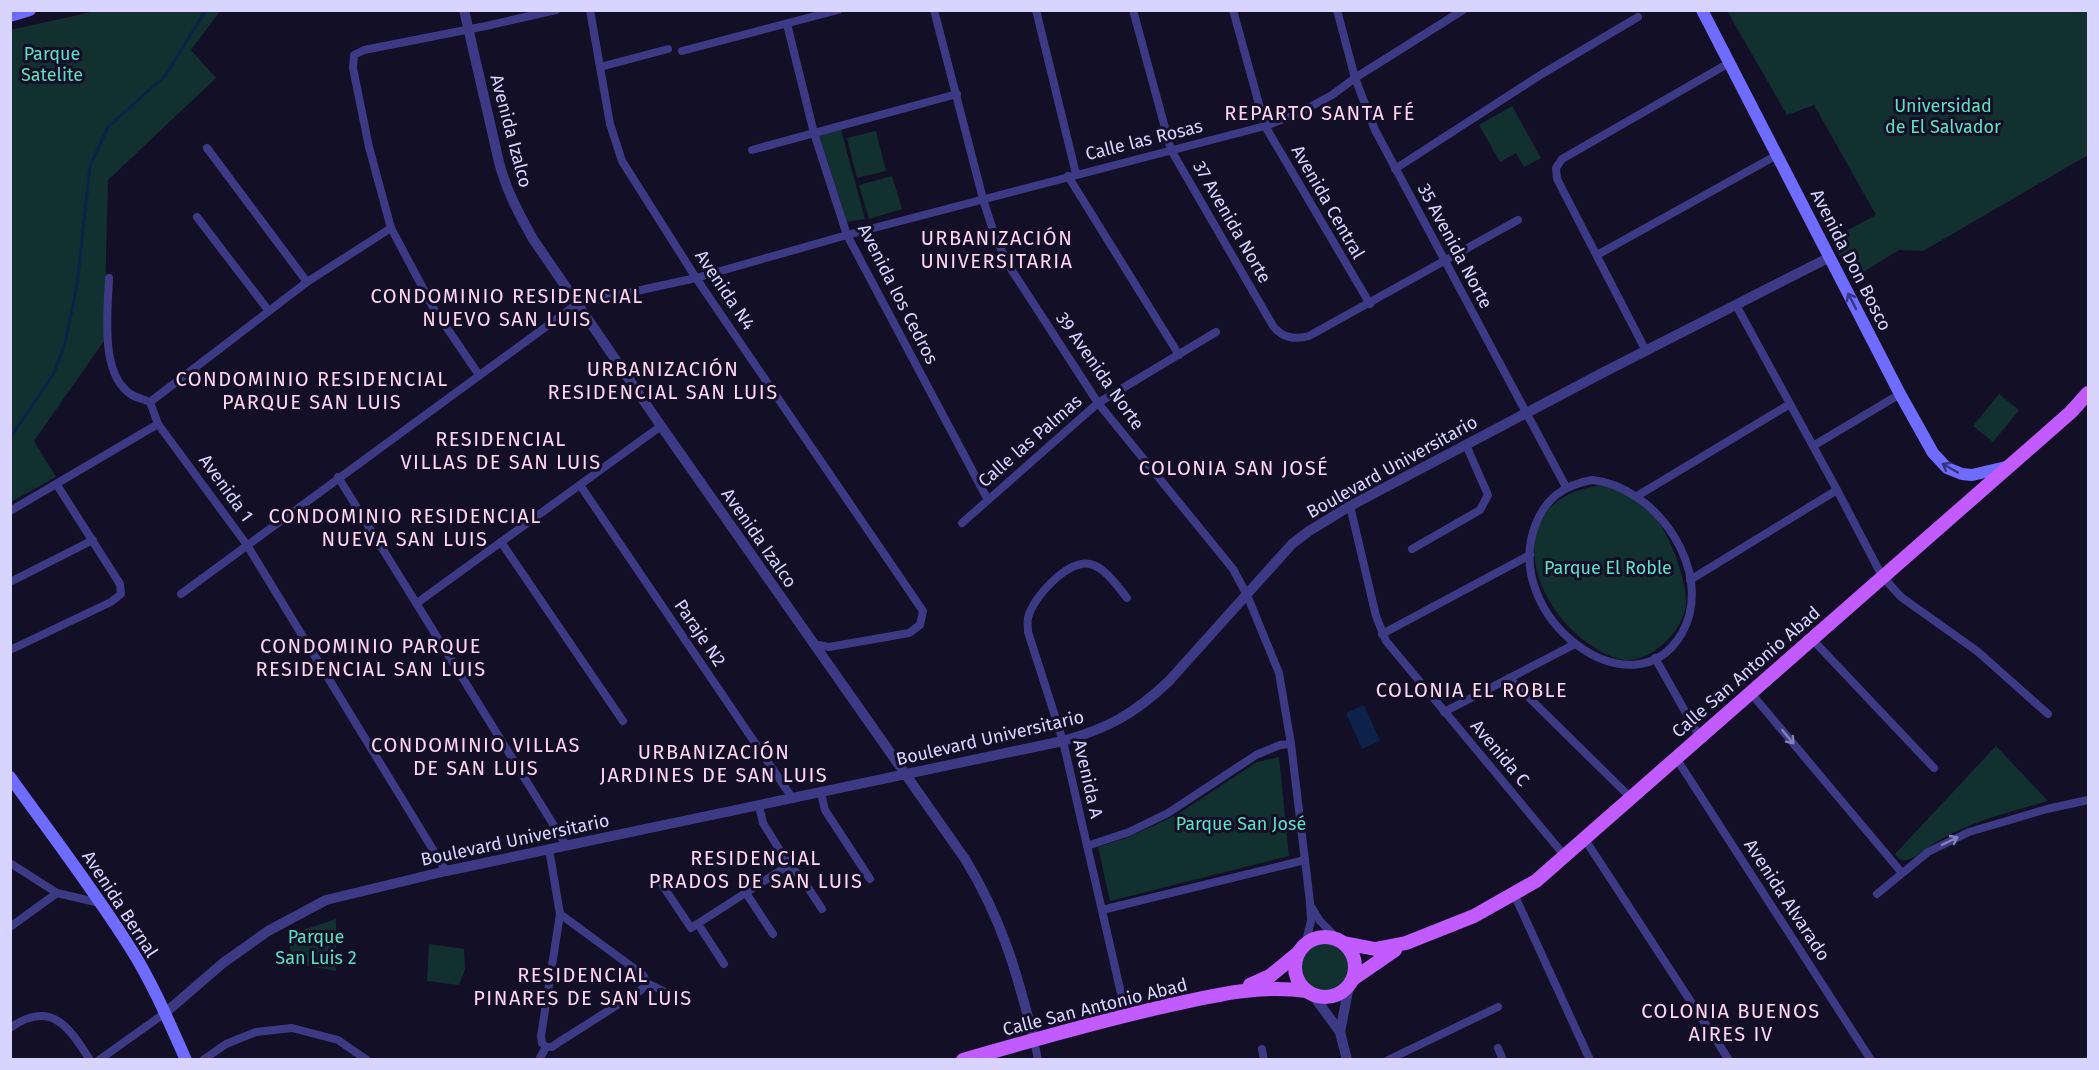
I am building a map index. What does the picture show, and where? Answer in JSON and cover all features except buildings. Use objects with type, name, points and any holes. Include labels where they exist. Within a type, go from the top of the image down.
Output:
[{"type":"main road","points":[[10,16],[30,10]]},
{"type":"main road","name":"Avenida Don Bosco","points":[[1702,10],[1900,394],[1933,453],[1947,468],[1962,474],[1972,475],[2006,467]]},
{"type":"main road","name":"Calle San Antonio Abad","points":[[1341,941],[1374,950],[1406,943],[1474,916],[1536,881],[2071,411],[2088,393]]},
{"type":"main road","name":"Avenida Bernal","points":[[10,777],[132,951],[186,1059]]},
{"type":"main road","points":[[1322,937],[1341,941],[1352,952],[1355,961],[1355,973],[1351,983],[1341,993],[1331,996],[1310,993],[1300,984],[1296,974],[1295,964],[1302,948],[1313,939],[1322,937]]},
{"type":"main road","name":"Calle San Antonio Abad","points":[[1351,983],[1406,943]]},
{"type":"main road","name":"Calle San Antonio Abad","points":[[1237,990],[1270,976],[1302,948]]},
{"type":"main road","name":"Calle San Antonio Abad","points":[[963,1059],[1126,1016],[1237,990],[1283,987],[1310,993]]},
{"type":"street","name":"Avenida Izalco","points":[[464,10],[505,186],[533,239],[661,426],[965,859],[988,900],[1009,947],[1038,1059]]},
{"type":"street","points":[[479,375],[434,309],[391,228],[369,147],[353,68],[354,55],[364,50],[556,10]]},
{"type":"street","name":"Avenida N4","points":[[590,10],[616,147],[637,186],[696,278],[922,611],[920,625],[909,633],[829,647],[813,644]]},
{"type":"street","points":[[682,51],[838,10]]},
{"type":"street","name":"39 Avenida Norte","points":[[934,10],[983,199],[995,237],[1011,269],[1098,404],[1233,569],[1247,595],[1279,673],[1291,744],[1310,902],[1311,921],[1302,948]]},
{"type":"street","points":[[1036,10],[1072,175],[1179,355]]},
{"type":"street","name":"37 Avenida Norte","points":[[1133,10],[1171,150],[1279,334],[1298,339],[1309,336],[1370,304]]},
{"type":"street","name":"Avenida Central","points":[[1233,10],[1265,126],[1370,304]]},
{"type":"street","name":"35 Avenida Norte","points":[[1337,10],[1355,78],[1375,129],[1566,487]]},
{"type":"street","name":"Calle las Rosas","points":[[577,304],[696,278],[847,235],[1265,126],[1309,108],[1332,95],[1463,10]]},
{"type":"street","points":[[1395,169],[1542,74],[1638,18]]},
{"type":"street","name":"Avenida los Cedros","points":[[787,24],[814,133],[847,235],[988,500]]},
{"type":"street","points":[[600,67],[668,49]]},
{"type":"street","points":[[1646,351],[1557,179],[1556,168],[1562,159],[1729,63]]},
{"type":"street","points":[[752,150],[957,94]]},
{"type":"street","points":[[207,148],[307,282]]},
{"type":"street","points":[[1597,255],[1777,156]]},
{"type":"street","points":[[197,217],[268,310]]},
{"type":"street","points":[[1370,304],[1518,220]]},
{"type":"street","points":[[109,278],[107,347],[112,367],[131,394],[150,402],[268,310],[391,228]]},
{"type":"street","name":"Boulevard Universitario","points":[[165,1013],[223,963],[268,931],[326,900],[566,845],[1063,741],[1113,724],[1151,698],[1188,661],[1292,544],[1309,531],[1350,506],[1830,257]]},
{"type":"street","points":[[181,594],[577,304]]},
{"type":"street","points":[[1736,305],[1882,576],[1901,597],[1977,651],[2048,714]]},
{"type":"street","name":"Calle las Palmas","points":[[962,523],[1098,404],[1216,332]]},
{"type":"street","points":[[1813,446],[1900,394]]},
{"type":"street","name":"Avenida 1","points":[[150,402],[158,424],[247,544],[446,871]]},
{"type":"street","points":[[1637,496],[1790,404]]},
{"type":"street","points":[[10,511],[158,424]]},
{"type":"street","points":[[417,603],[661,426]]},
{"type":"street","points":[[1412,549],[1480,510],[1485,503],[1488,495],[1466,445]]},
{"type":"street","points":[[338,477],[566,845]]},
{"type":"street","points":[[1592,480],[1608,481],[1637,496],[1669,528],[1684,559],[1689,580],[1690,614],[1674,643],[1655,658],[1638,664],[1598,657],[1575,644],[1553,624],[1541,605],[1532,579],[1530,555],[1533,533],[1542,509],[1552,497],[1566,487],[1592,480]]},
{"type":"street","points":[[10,650],[111,602],[121,594],[120,584],[57,485]]},
{"type":"street","name":"Paraje N2","points":[[580,485],[793,799]]},
{"type":"street","points":[[1689,580],[1837,490]]},
{"type":"street","name":"Avenida C","points":[[1350,506],[1382,634],[1390,647],[1564,855]]},
{"type":"street","points":[[10,582],[93,540]]},
{"type":"street","points":[[501,542],[623,721]]},
{"type":"street","points":[[1382,634],[1530,555]]},
{"type":"street","name":"Avenida A","points":[[1126,1016],[1063,741],[1028,632],[1028,618],[1035,602],[1061,574],[1082,563],[1092,564],[1102,571],[1127,598]]},
{"type":"street","points":[[1811,638],[1934,768]]},
{"type":"street","points":[[1444,712],[1575,644]]},
{"type":"street","points":[[1655,658],[1700,736]]},
{"type":"street","points":[[1509,678],[1630,797]]},
{"type":"street","points":[[1750,692],[1902,873]]},
{"type":"street","points":[[1087,846],[1130,832],[1168,813],[1256,755],[1280,745],[1291,744]]},
{"type":"street","name":"Avenida Alvarado","points":[[1676,758],[1871,1059]]},
{"type":"street","points":[[821,793],[825,810],[870,879]]},
{"type":"street","points":[[1877,894],[1929,852],[1969,832],[2047,809],[2088,800]]},
{"type":"street","points":[[759,806],[763,823],[789,865],[801,877],[822,909]]},
{"type":"street","points":[[1584,838],[1729,1059]]},
{"type":"street","points":[[549,849],[560,914],[541,1036],[542,1043],[546,1047],[552,1047],[641,990],[647,983]]},
{"type":"street","points":[[1102,910],[1305,860]]},
{"type":"street","points":[[10,863],[57,893],[100,903]]},
{"type":"street","points":[[694,926],[789,865]]},
{"type":"street","points":[[657,877],[724,964]]},
{"type":"street","points":[[10,927],[57,893]]},
{"type":"street","points":[[746,893],[773,934]]},
{"type":"street","points":[[1514,894],[1590,1059]]},
{"type":"street","name":"39 Avenida Norte","points":[[1310,902],[1314,914],[1341,941]]},
{"type":"street","points":[[560,914],[644,975],[647,983],[669,994]]},
{"type":"street","points":[[1340,1032],[1351,983]]},
{"type":"street","points":[[1310,993],[1340,1032],[1347,1059]]},
{"type":"street","points":[[1388,1059],[1498,1007]]},
{"type":"street","points":[[99,1059],[165,1013]]},
{"type":"street","points":[[10,1028],[32,1016],[62,1022],[90,1059]]},
{"type":"street","points":[[203,1059],[226,1044],[256,1032],[292,1028],[338,1040],[366,1059]]},
{"type":"street","points":[[539,1059],[546,1047]]},
{"type":"street","points":[[1498,1048],[1503,1059]]},
{"type":"street","points":[[1262,1049],[1264,1059]]},
{"type":"green space","name":"Parque Satelite","points":[[221,10],[191,50],[216,78],[108,180],[104,341],[34,441],[56,477],[11,502],[10,30],[96,11]]},
{"type":"green space","name":"Universidad de El Salvador","points":[[1727,11],[2088,11],[2088,155],[1923,251],[1899,250],[1855,277],[1841,260],[1831,239],[1876,215],[1814,105],[1787,115]]},
{"type":"green space","points":[[1512,106],[1541,158],[1524,167],[1516,153],[1500,162],[1479,125]]},
{"type":"green space","points":[[840,126],[865,219],[847,222],[818,132]]},
{"type":"green space","points":[[876,131],[886,171],[857,178],[847,138]]},
{"type":"green space","points":[[892,176],[902,209],[869,219],[859,185]]},
{"type":"green space","points":[[1999,394],[2019,410],[1993,442],[1973,426]]},
{"type":"green space","name":"Parque El Roble","points":[[1603,485],[1622,489],[1653,514],[1665,532],[1680,568],[1685,592],[1684,614],[1671,636],[1646,656],[1631,660],[1604,653],[1569,627],[1551,604],[1539,579],[1534,554],[1537,530],[1549,509],[1570,494]]},
{"type":"green space","points":[[1996,746],[2048,801],[1964,828],[1909,859],[1898,858],[1895,854]]},
{"type":"green space","name":"Parque San José","points":[[1279,757],[1289,856],[1110,901],[1098,847],[1129,837],[1178,814],[1257,762]]},
{"type":"green space","name":"Parque San Luis 2","points":[[336,919],[336,971],[293,963],[288,937]]},
{"type":"green space","points":[[1325,942],[1343,949],[1350,967],[1343,985],[1325,992],[1307,985],[1300,967],[1307,949]]},
{"type":"green space","points":[[429,944],[464,949],[465,969],[459,985],[427,981]]},
{"type":"water","points":[[1364,705],[1380,741],[1362,749],[1346,713]]},
{"type":"waterway","points":[[10,438],[53,375],[65,344],[77,285],[90,166],[108,127],[165,76],[206,10]]},
{"type":"district","name":"REPARTO SANTA FÉ","points":[[1320,113]]},
{"type":"district","name":"URBANIZACIÓN UNIVERSITARIA","points":[[997,250]]},
{"type":"district","name":"CONDOMINIO RESIDENCIAL NUEVO SAN LUIS","points":[[507,308]]},
{"type":"district","name":"URBANIZACIÓN RESIDENCIAL SAN LUIS","points":[[663,380]]},
{"type":"district","name":"CONDOMINIO RESIDENCIAL PARQUE SAN LUIS","points":[[312,390]]},
{"type":"district","name":"RESIDENCIAL VILLAS DE SAN LUIS","points":[[501,450]]},
{"type":"district","name":"COLONIA SAN JOSÉ","points":[[1234,468]]},
{"type":"district","name":"CONDOMINIO RESIDENCIAL NUEVA SAN LUIS","points":[[405,528]]},
{"type":"district","name":"CONDOMINIO PARQUE RESIDENCIAL SAN LUIS","points":[[371,658]]},
{"type":"district","name":"COLONIA EL ROBLE","points":[[1472,690]]},
{"type":"district","name":"CONDOMINIO VILLAS DE SAN LUIS","points":[[476,756]]},
{"type":"district","name":"URBANIZACIÓN JARDINES DE SAN LUIS","points":[[714,764]]},
{"type":"district","name":"RESIDENCIAL PRADOS DE SAN LUIS","points":[[756,870]]},
{"type":"district","name":"RESIDENCIAL PINARES DE SAN LUIS","points":[[583,986]]},
{"type":"district","name":"COLONIA BUENOS AIRES IV","points":[[1731,1022]]}]
